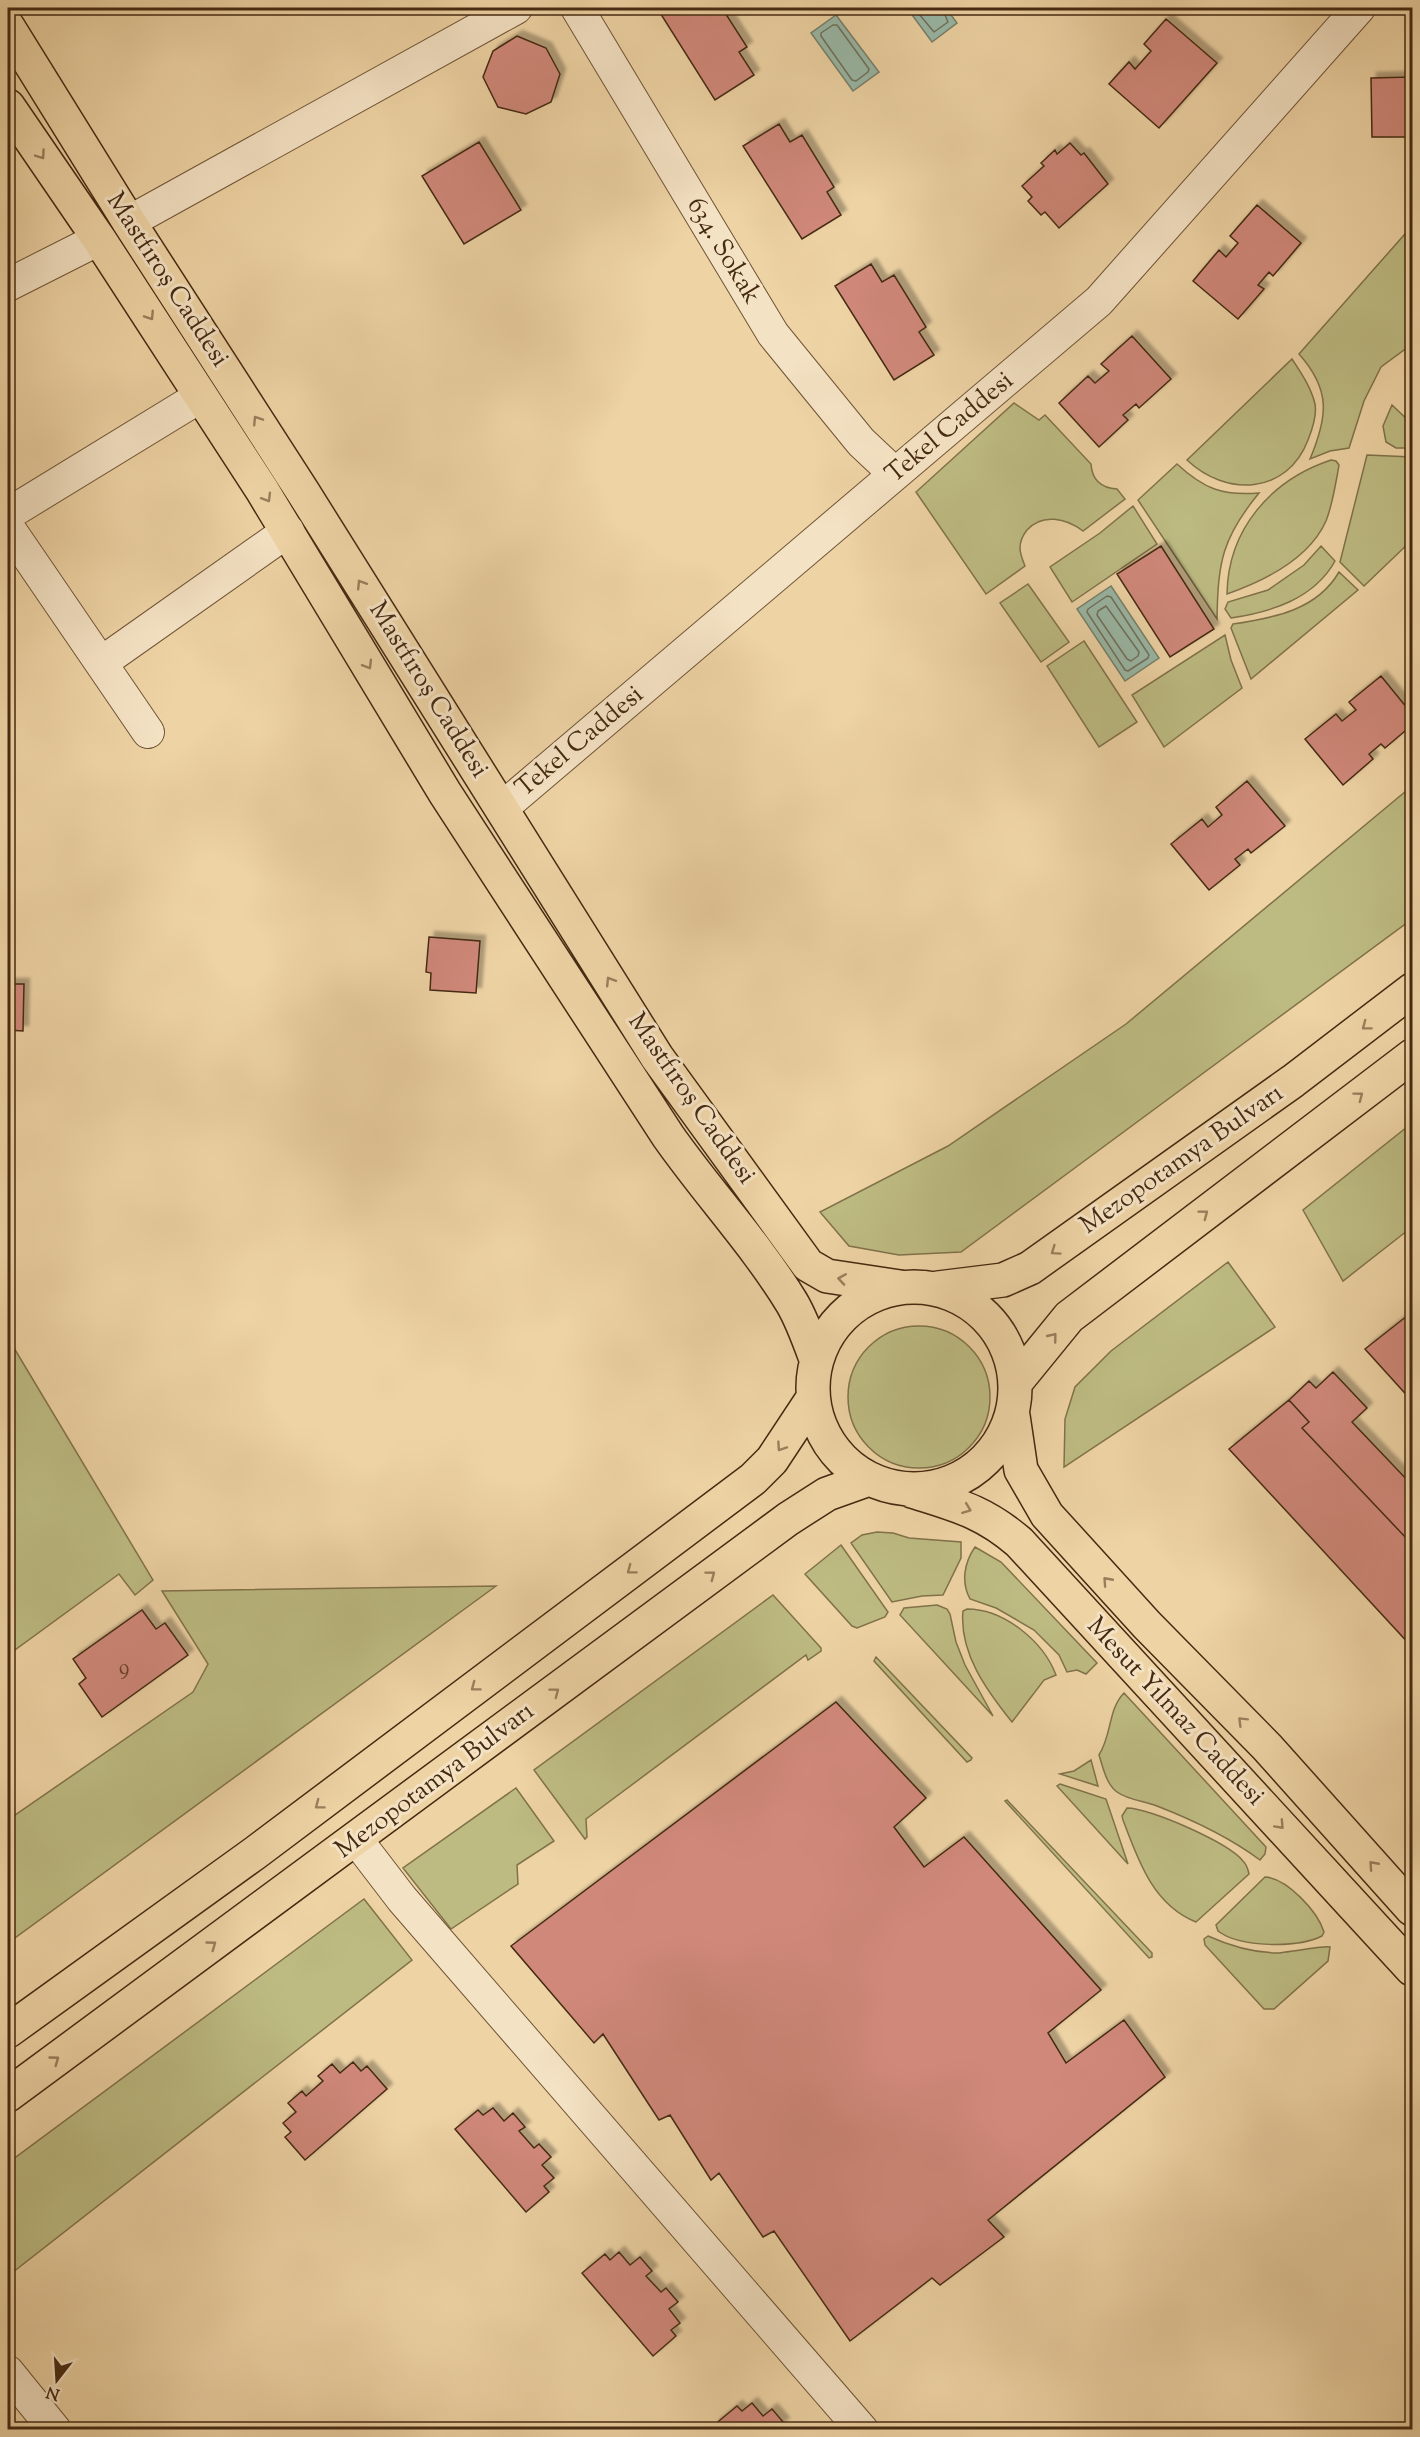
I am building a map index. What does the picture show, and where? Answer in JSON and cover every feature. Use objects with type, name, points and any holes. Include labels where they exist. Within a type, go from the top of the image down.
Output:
[{"type":"main road","name":"Mastfıroş Caddesi","points":[[8,27],[657,1057],[808,1265],[827,1276],[900,1287]]},
{"type":"main road","name":"Mastfıroş Caddesi","points":[[8,106],[99,239],[288,531],[445,793],[668,1136],[697,1177],[754,1248],[793,1305],[816,1359]]},
{"type":"main road","name":"Mezopotamya Bulvarı","points":[[933,1288],[1004,1280],[1030,1268],[1293,1081],[1413,990]]},
{"type":"main road","name":"Mezopotamya Bulvarı","points":[[1016,1382],[1069,1317],[1413,1056]]},
{"type":"main road","points":[[900,1287],[933,1288],[965,1300],[991,1321],[1009,1350],[1016,1382],[1013,1416],[998,1446],[975,1470],[945,1486],[912,1491],[879,1484],[851,1469],[830,1446],[816,1418],[812,1387],[816,1359],[828,1332],[848,1311],[872,1295],[900,1287]]},
{"type":"main road","name":"Mezopotamya Bulvarı","points":[[8,2031],[255,1853],[753,1479],[772,1460],[813,1398]]},
{"type":"main road","name":"Mesut Yılmaz Caddesi","points":[[1013,1416],[1021,1470],[1047,1515],[1147,1625],[1267,1747],[1413,1909]]},
{"type":"main road","name":"Mezopotamya Bulvarı","points":[[8,2095],[788,1519],[827,1494],[869,1479]]},
{"type":"main road","name":"Mesut Yılmaz Caddesi","points":[[912,1491],[973,1510],[1019,1542],[1413,1970]]},
{"type":"street","points":[[129,222],[516,8]]},
{"type":"street","name":"634. Sokak","points":[[578,8],[773,334],[861,442],[895,474]]},
{"type":"street","name":"Tekel Caddesi","points":[[502,808],[1099,301],[1359,8]]},
{"type":"street","points":[[8,285],[99,239]]},
{"type":"street","points":[[8,514],[201,396]]},
{"type":"street","points":[[8,527],[148,732]]},
{"type":"street","points":[[101,663],[288,531]]},
{"type":"street","points":[[356,1839],[409,1907],[862,2430]]},
{"type":"street","points":[[8,2372],[55,2430]]},
{"type":"shaded area","points":[[1412,226],[1412,344],[1381,367],[1364,401],[1349,448],[1330,451],[1310,459],[1320,430],[1323,404],[1317,380],[1299,354]]},
{"type":"shaded area","points":[[1292,359],[1311,392],[1315,413],[1308,440],[1298,458],[1286,472],[1271,480],[1254,484],[1237,484],[1219,480],[1187,460]]},
{"type":"shaded area","points":[[1014,403],[1039,420],[1045,415],[1091,464],[1095,479],[1106,487],[1117,489],[1125,499],[1083,531],[1062,520],[1054,519],[1040,521],[1033,525],[1022,538],[1020,548],[1025,566],[986,594],[916,492]]},
{"type":"shaded area","points":[[1392,405],[1412,424],[1412,448],[1396,448],[1386,442],[1383,426]]},
{"type":"shaded area","points":[[1367,455],[1412,457],[1412,540],[1364,586],[1340,562]]},
{"type":"shaded area","points":[[1331,460],[1336,461],[1339,465],[1333,496],[1326,521],[1309,547],[1284,567],[1227,594],[1229,570],[1235,548],[1257,510],[1290,480]]},
{"type":"shaded area","points":[[1177,464],[1196,480],[1215,489],[1246,494],[1259,493],[1237,524],[1224,552],[1219,582],[1217,619],[1138,500]]},
{"type":"shaded area","points":[[1133,506],[1157,544],[1072,602],[1050,567],[1100,533]]},
{"type":"shaded area","points":[[1321,546],[1335,561],[1316,585],[1290,602],[1261,612],[1231,618],[1225,609],[1228,602],[1268,590],[1304,565]]},
{"type":"shaded area","points":[[1339,572],[1358,590],[1251,679],[1231,628],[1233,624],[1279,615],[1307,604],[1330,585]]},
{"type":"shaded area","points":[[1028,584],[1069,642],[1041,662],[1000,603]]},
{"type":"shaded area","points":[[1225,635],[1231,660],[1242,688],[1164,747],[1132,695]]},
{"type":"shaded area","points":[[1084,641],[1137,722],[1099,747],[1047,666]]},
{"type":"shaded area","points":[[1412,786],[1412,919],[961,1252],[899,1255],[849,1246],[820,1212],[948,1146],[1126,1024]]},
{"type":"shaded area","points":[[1412,1123],[1412,1227],[1343,1281],[1303,1210]]},
{"type":"shaded area","points":[[1228,1262],[1275,1327],[1064,1467],[1065,1419],[1075,1387],[1111,1351]]},
{"type":"shaded area","points":[[919,1326],[946,1331],[969,1347],[985,1370],[990,1397],[985,1424],[969,1447],[946,1463],[919,1468],[892,1463],[869,1447],[853,1424],[848,1397],[853,1370],[869,1347],[892,1331]]},
{"type":"shaded area","points":[[8,1338],[153,1580],[135,1595],[119,1574],[8,1655]]},
{"type":"shaded area","points":[[877,1532],[893,1533],[909,1538],[961,1542],[961,1558],[943,1595],[922,1596],[892,1602],[851,1543],[862,1535]]},
{"type":"shaded area","points":[[841,1545],[888,1612],[885,1617],[857,1628],[852,1626],[805,1574]]},
{"type":"shaded area","points":[[975,1547],[1001,1562],[1097,1663],[1086,1674],[1077,1670],[1067,1672],[1059,1655],[1034,1630],[996,1608],[970,1599],[965,1586],[965,1573],[968,1559]]},
{"type":"shaded area","points":[[496,1586],[8,1943],[8,1820],[193,1692],[208,1664],[162,1591]]},
{"type":"shaded area","points":[[773,1595],[821,1648],[821,1651],[808,1660],[806,1655],[586,1819],[587,1837],[585,1839],[534,1770]]},
{"type":"shaded area","points":[[937,1605],[947,1609],[950,1614],[956,1642],[965,1665],[993,1716],[900,1615],[904,1608]]},
{"type":"shaded area","points":[[981,1610],[995,1615],[1020,1629],[1042,1650],[1056,1675],[1044,1680],[1012,1722],[984,1684],[970,1656],[963,1627],[963,1611]]},
{"type":"shaded area","points":[[876,1657],[972,1758],[971,1760],[967,1762],[874,1661]]},
{"type":"shaded area","points":[[1124,1693],[1266,1847],[1265,1854],[1260,1860],[1223,1836],[1197,1823],[1157,1806],[1126,1797],[1113,1789],[1105,1775],[1099,1755],[1106,1739],[1112,1714]]},
{"type":"shaded area","points":[[1091,1760],[1098,1786],[1060,1774],[1074,1771]]},
{"type":"shaded area","points":[[1060,1784],[1106,1799],[1128,1864],[1057,1786]]},
{"type":"shaded area","points":[[516,1788],[554,1841],[517,1865],[518,1884],[451,1929],[403,1868]]},
{"type":"shaded area","points":[[1007,1800],[1152,1953],[1152,1957],[1149,1958],[1005,1801]]},
{"type":"shaded area","points":[[1127,1808],[1170,1820],[1206,1836],[1235,1854],[1245,1864],[1249,1874],[1196,1922],[1181,1914],[1158,1893],[1141,1865],[1122,1816]]},
{"type":"shaded area","points":[[1265,1877],[1283,1883],[1301,1897],[1321,1924],[1324,1932],[1322,1936],[1299,1943],[1269,1944],[1240,1941],[1218,1931],[1216,1925]]},
{"type":"shaded area","points":[[364,1899],[412,1960],[8,2276],[8,2163]]},
{"type":"shaded area","points":[[1208,1936],[1240,1948],[1266,1952],[1280,1953],[1330,1947],[1328,1961],[1274,2009],[1264,2009],[1205,1945],[1204,1939]]},
{"type":"water","points":[[907,8],[946,8],[957,23],[932,42]]},
{"type":"water","points":[[836,15],[879,72],[853,91],[811,33]]},
{"type":"water","points":[[1111,586],[1159,658],[1125,681],[1077,609]]},
{"type":"building","points":[[657,8],[722,8],[747,47],[739,52],[754,75],[715,100]]},
{"type":"building","points":[[1166,19],[1217,63],[1159,128],[1109,84],[1129,62],[1135,69],[1151,51],[1144,44]]},
{"type":"building","points":[[517,36],[546,48],[560,74],[551,102],[526,114],[498,107],[483,77],[493,51]]},
{"type":"building","points":[[1411,77],[1411,137],[1372,137],[1371,78]]},
{"type":"building","points":[[779,124],[790,142],[802,135],[834,187],[827,192],[841,215],[802,239],[743,146]]},
{"type":"building","points":[[479,142],[521,210],[464,244],[422,176]]},
{"type":"building","points":[[1070,143],[1081,155],[1084,153],[1108,184],[1059,228],[1045,212],[1041,215],[1028,201],[1032,197],[1022,186],[1044,166],[1041,163],[1055,150],[1057,154]]},
{"type":"building","points":[[1257,205],[1301,243],[1273,276],[1269,272],[1258,285],[1264,289],[1238,319],[1193,281],[1219,250],[1226,257],[1238,243],[1230,236]]},
{"type":"building","points":[[871,264],[882,282],[894,275],[926,327],[919,332],[934,355],[894,380],[835,286]]},
{"type":"building","points":[[1132,336],[1171,379],[1139,408],[1136,404],[1123,415],[1128,420],[1099,447],[1059,403],[1088,376],[1095,383],[1109,371],[1101,364]]},
{"type":"building","points":[[1161,546],[1214,629],[1170,657],[1117,574]]},
{"type":"building","points":[[1381,676],[1412,714],[1412,725],[1385,748],[1381,744],[1369,754],[1373,759],[1343,785],[1305,739],[1336,714],[1342,721],[1356,710],[1349,702]]},
{"type":"building","points":[[1247,781],[1285,826],[1251,853],[1248,849],[1235,859],[1240,865],[1209,890],[1171,844],[1202,819],[1208,827],[1222,815],[1216,807]]},
{"type":"building","points":[[429,937],[480,941],[476,993],[430,990],[431,973],[426,972]]},
{"type":"building","points":[[8,984],[24,984],[23,1031],[8,1030]]},
{"type":"building","points":[[1412,1312],[1412,1401],[1365,1349]]},
{"type":"building","points":[[1333,1372],[1367,1408],[1352,1422],[1412,1485],[1412,1536],[1408,1540],[1302,1428],[1309,1422],[1289,1400],[1309,1381],[1316,1388]]},
{"type":"building","points":[[1289,1400],[1309,1422],[1302,1428],[1408,1540],[1412,1536],[1412,1647],[1229,1449]]},
{"type":"building","points":[[142,1610],[156,1629],[165,1623],[188,1655],[102,1717],[79,1684],[86,1678],[73,1659]]},
{"type":"building","points":[[836,1702],[926,1798],[894,1827],[924,1867],[964,1837],[1101,1990],[1048,2033],[1066,2063],[1124,2020],[1165,2077],[988,2220],[1004,2237],[940,2285],[932,2278],[850,2341],[774,2231],[763,2237],[719,2173],[711,2180],[670,2115],[659,2120],[603,2034],[594,2043],[511,1946]]},
{"type":"building","points":[[353,2062],[361,2071],[367,2066],[387,2089],[305,2160],[285,2137],[291,2132],[283,2123],[296,2112],[288,2103],[302,2091],[306,2096],[323,2081],[318,2076],[332,2064],[340,2073]]},
{"type":"building","points":[[493,2108],[504,2121],[513,2113],[525,2127],[519,2131],[534,2148],[539,2144],[551,2157],[542,2165],[554,2178],[544,2186],[549,2192],[526,2212],[455,2129],[478,2110],[483,2115]]},
{"type":"building","points":[[619,2252],[630,2265],[640,2257],[652,2271],[646,2276],[661,2292],[666,2288],[678,2302],[669,2309],[680,2323],[671,2330],[676,2336],[653,2356],[582,2273],[605,2254],[610,2260]]},
{"type":"building","points":[[752,2403],[763,2416],[772,2409],[784,2423],[778,2427],[780,2430],[718,2430],[714,2425],[737,2406],[742,2411]]}]
